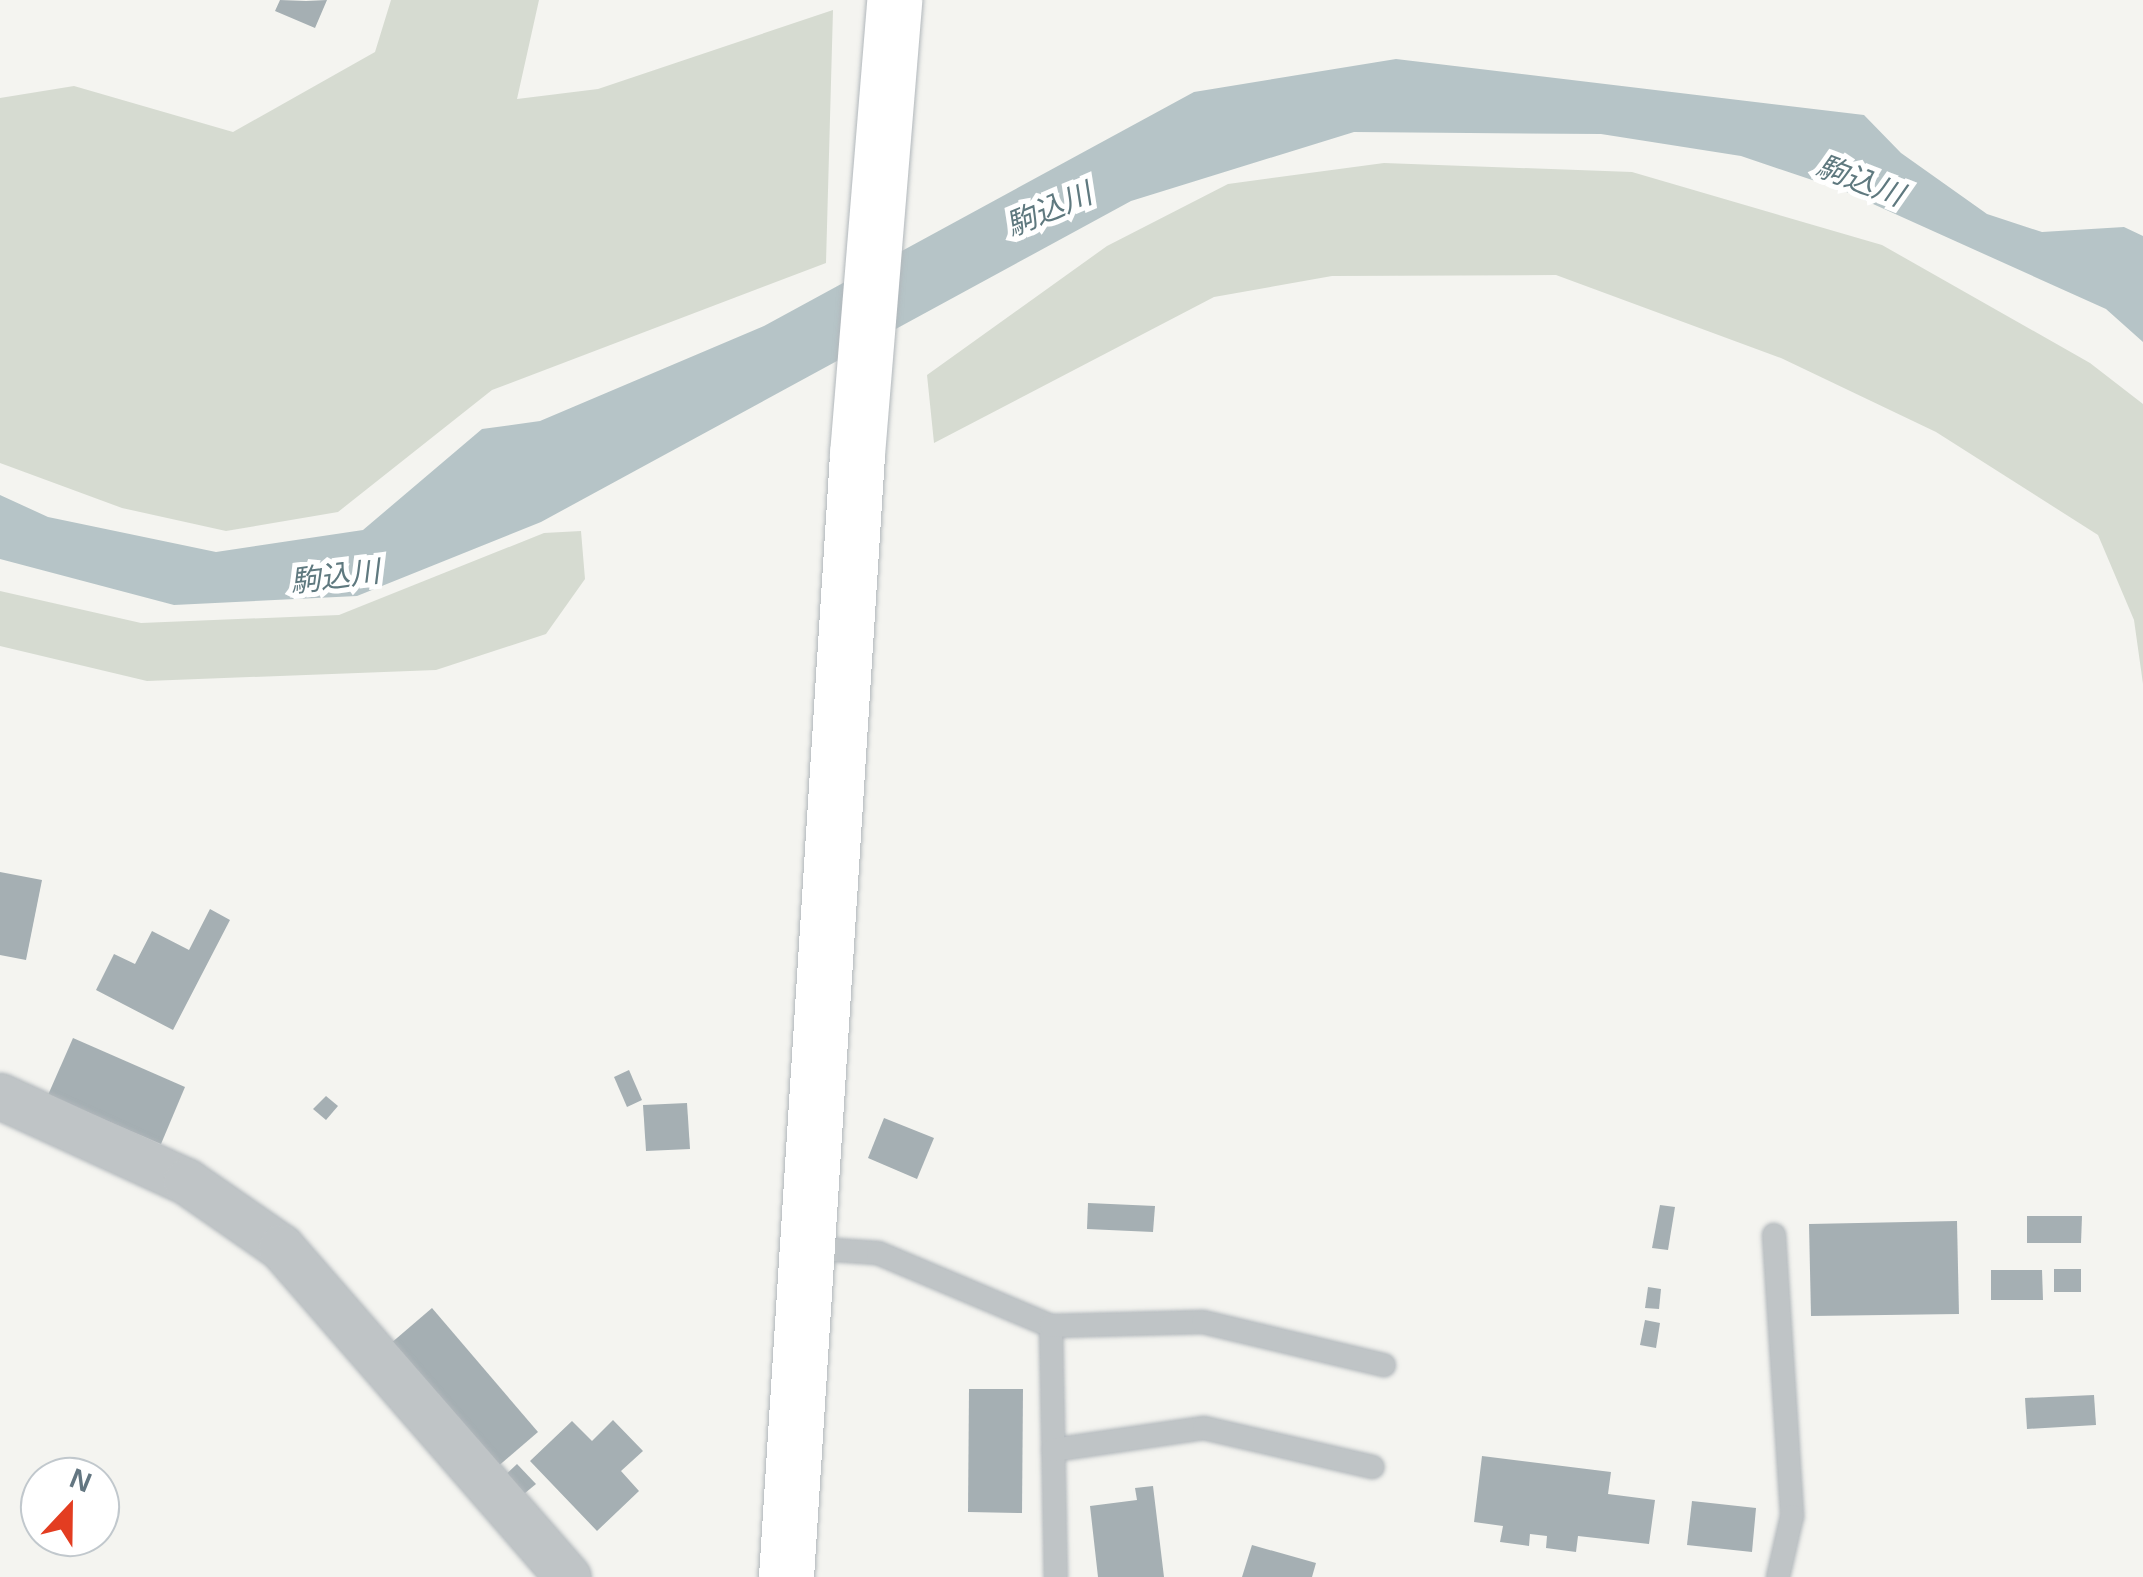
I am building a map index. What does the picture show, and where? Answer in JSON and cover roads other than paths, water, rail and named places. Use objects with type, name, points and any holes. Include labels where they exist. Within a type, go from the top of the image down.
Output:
[{"type":"street","points":[[786,1577],[857,454],[894,0]]},
{"type":"street","points":[[0,1096],[186,1180],[281,1247],[568,1577]]},
{"type":"lane","points":[[1774,1235],[1792,1516],[1778,1577]]},
{"type":"lane","points":[[806,1248],[878,1254],[1051,1326],[1202,1322],[1384,1364]]},
{"type":"lane","points":[[1051,1326],[1056,1577]]},
{"type":"lane","points":[[1054,1450],[1204,1428],[1373,1467]]},
{"type":"water","name":"駒込川","points":[[1396,59],[1864,115],[1901,153],[1987,214],[2042,232],[2124,227],[2143,236],[2143,342],[2106,309],[1842,190],[1741,156],[1601,134],[1354,132],[1131,201],[541,522],[357,596],[174,605],[0,559],[0,495],[48,517],[216,552],[363,530],[482,429],[540,421],[764,326],[1194,92]]}]
